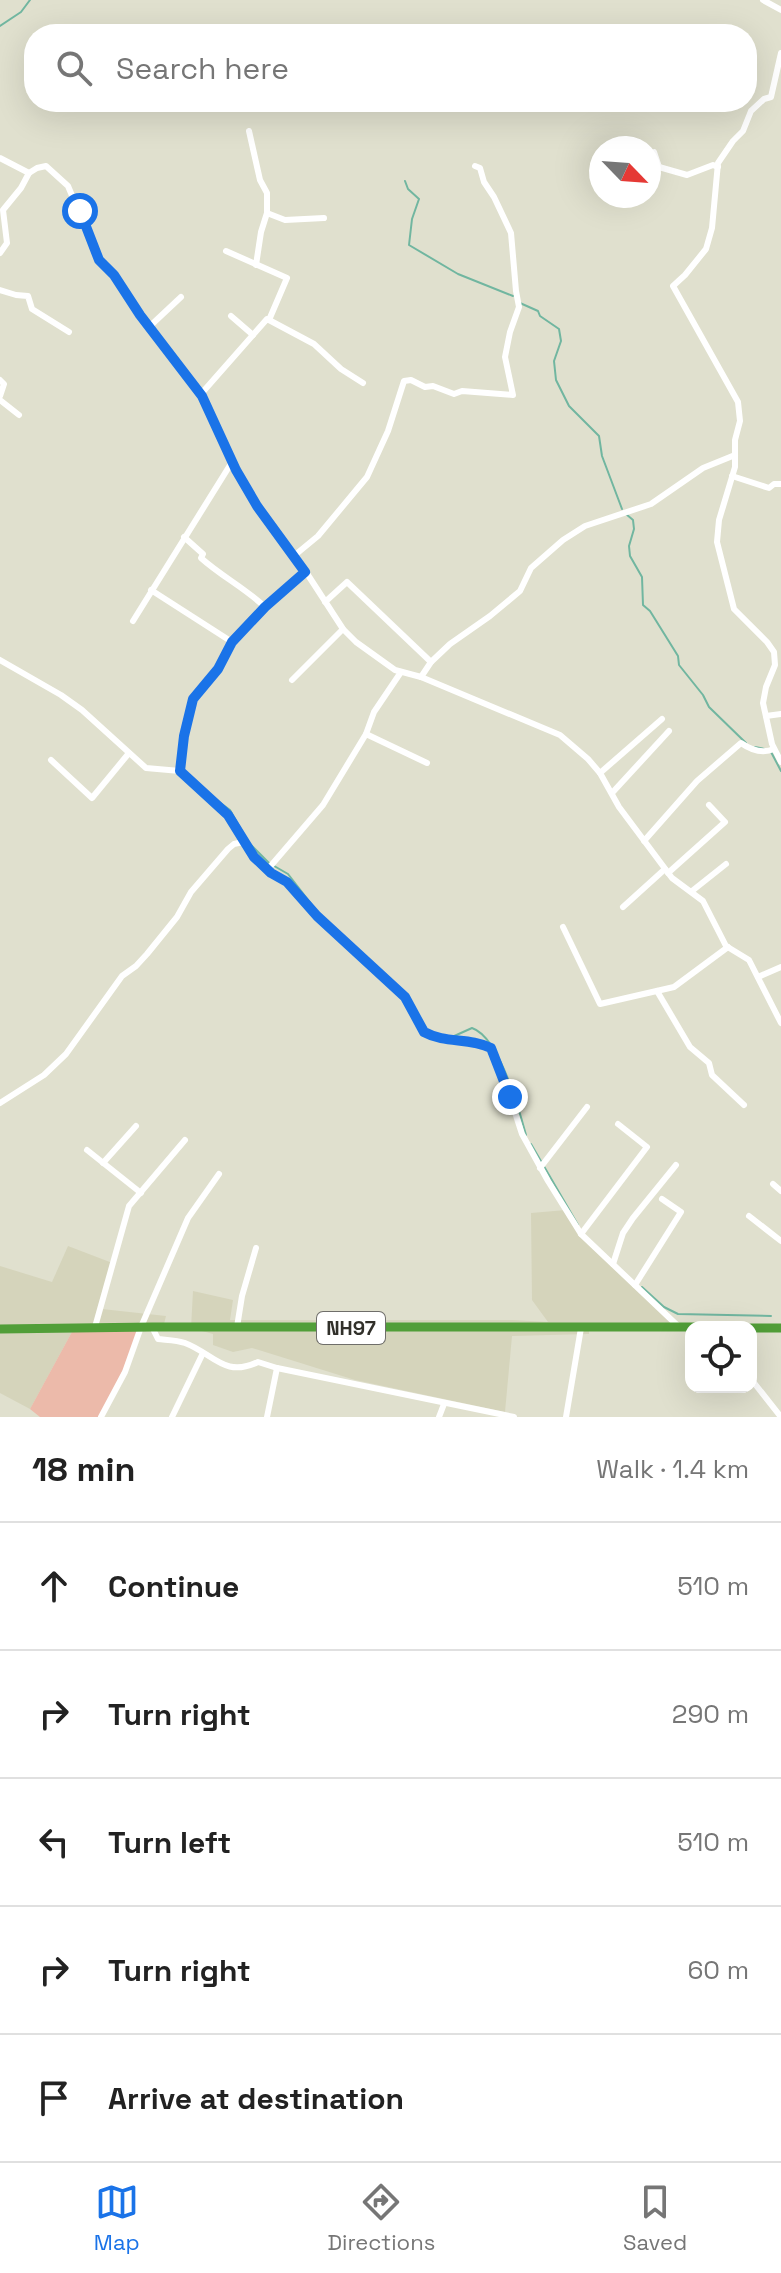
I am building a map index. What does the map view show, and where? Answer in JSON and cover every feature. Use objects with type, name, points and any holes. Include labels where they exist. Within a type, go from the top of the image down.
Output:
[{"type":"highway","name":"NH97","points":[[0,1329],[685,1326]]},
{"type":"highway","points":[[757,1328],[781,1328]]},
{"type":"street","points":[[763,0],[781,10]]},
{"type":"street","points":[[757,105],[771,97],[781,53]]},
{"type":"street","points":[[751,112],[743,131],[718,163],[712,228],[706,249],[673,286],[738,402],[740,421],[732,476],[719,520],[717,542],[734,609],[774,652],[775,665],[763,703],[774,749],[781,762]]},
{"type":"street","points":[[249,131],[260,180],[267,193],[267,213],[256,265]]},
{"type":"street","points":[[0,158],[29,173]]},
{"type":"street","points":[[661,168],[687,175],[713,165],[718,167]]},
{"type":"street","points":[[0,253],[7,243],[3,210],[29,173],[46,166],[68,186],[99,260],[114,275],[149,327],[201,394],[232,462],[257,506],[295,555],[343,629],[380,661],[560,735],[588,759],[667,871],[703,901],[728,947],[749,960],[781,1023]]},
{"type":"street","points":[[295,555],[318,536],[367,477],[388,431],[404,381],[411,380],[454,394],[462,391],[513,395],[505,357],[519,307],[511,233],[484,182],[480,168],[475,166]]},
{"type":"street","points":[[267,213],[285,220],[324,218]]},
{"type":"street","points":[[201,394],[269,320],[287,278],[226,251]]},
{"type":"street","points":[[0,290],[28,296],[32,309],[69,332]]},
{"type":"street","points":[[149,327],[181,297]]},
{"type":"street","points":[[231,316],[253,335]]},
{"type":"street","points":[[269,320],[314,344],[341,369],[363,383]]},
{"type":"street","points":[[0,380],[4,384],[0,398],[19,415]]},
{"type":"street","points":[[421,677],[450,644],[520,591],[531,568],[563,540],[585,526],[651,504],[703,468],[735,455]]},
{"type":"street","points":[[133,621],[232,462]]},
{"type":"street","points":[[732,476],[769,488],[781,484]]},
{"type":"street","points":[[184,537],[220,575],[265,607]]},
{"type":"street","points":[[180,771],[193,699],[218,669],[232,642],[265,607],[305,572]]},
{"type":"street","points":[[325,602],[347,582],[431,662]]},
{"type":"street","points":[[151,590],[232,642]]},
{"type":"street","points":[[292,680],[343,629]]},
{"type":"street","points":[[0,660],[82,710],[146,768],[180,771],[228,815],[254,857],[287,882],[317,916],[405,997],[424,1032],[447,1041],[466,1040],[491,1048],[522,1134],[581,1234],[678,1326]]},
{"type":"street","points":[[268,869],[323,805],[366,734],[374,712],[401,672]]},
{"type":"street","points":[[766,716],[781,714]]},
{"type":"street","points":[[600,773],[662,719]]},
{"type":"street","points":[[612,793],[669,731]]},
{"type":"street","points":[[366,734],[427,763]]},
{"type":"street","points":[[644,841],[697,781],[741,743],[752,750],[774,749]]},
{"type":"street","points":[[51,760],[92,798],[129,753]]},
{"type":"street","points":[[623,907],[725,822],[709,805]]},
{"type":"street","points":[[0,1103],[44,1075],[66,1054],[122,976],[136,966],[177,917],[191,892],[228,849],[243,842]]},
{"type":"street","points":[[692,891],[726,864]]},
{"type":"street","points":[[563,927],[600,1004],[674,987],[728,947]]},
{"type":"street","points":[[758,977],[781,967]]},
{"type":"street","points":[[657,991],[690,1047],[709,1063],[712,1075],[744,1105]]},
{"type":"street","points":[[540,1168],[587,1107]]},
{"type":"street","points":[[581,1234],[647,1147],[618,1124]]},
{"type":"street","points":[[103,1163],[136,1126]]},
{"type":"street","points":[[95,1327],[129,1206],[185,1140]]},
{"type":"street","points":[[87,1150],[141,1193]]},
{"type":"street","points":[[613,1264],[628,1225],[676,1165]]},
{"type":"street","points":[[101,1417],[125,1372],[188,1218],[219,1174]]},
{"type":"street","points":[[773,1184],[781,1191]]},
{"type":"street","points":[[635,1285],[681,1212],[662,1199]]},
{"type":"street","points":[[749,1216],[781,1241]]},
{"type":"street","points":[[237,1327],[256,1248]]},
{"type":"street","points":[[152,1327],[158,1339],[184,1343],[233,1368],[245,1368],[258,1362],[495,1416],[514,1417]]},
{"type":"street","points":[[566,1417],[581,1328]]},
{"type":"street","points":[[172,1417],[203,1353]]},
{"type":"street","points":[[267,1417],[277,1368]]},
{"type":"street","points":[[757,1387],[781,1417]]},
{"type":"street","points":[[439,1417],[444,1404]]},
{"type":"shaded area","points":[[566,1210],[579,1235],[678,1329],[589,1330],[589,1334],[512,1336],[505,1412],[355,1380],[252,1348],[233,1352],[213,1345],[213,1334],[191,1328],[193,1291],[233,1300],[230,1320],[548,1322],[532,1300],[531,1213]]},
{"type":"shaded area","points":[[68,1246],[115,1264],[102,1309],[166,1316],[163,1328],[73,1330],[30,1409],[0,1393],[0,1266],[52,1282]]},
{"type":"shaded area","points":[[139,1328],[130,1356],[99,1417],[40,1417],[30,1409],[73,1330]]},
{"type":"waterway","points":[[0,26],[21,12],[30,0]]},
{"type":"waterway","points":[[405,181],[408,189],[419,199],[412,219],[409,245],[458,274],[513,296]]},
{"type":"waterway","points":[[520,303],[538,311],[540,316],[559,329],[561,341],[554,361],[556,380],[569,406],[599,436],[602,456],[622,509]]},
{"type":"waterway","points":[[626,514],[633,520],[630,556],[642,577],[643,605],[650,611],[678,656],[679,665],[709,707],[746,743]]},
{"type":"waterway","points":[[755,747],[770,750],[781,771]]},
{"type":"waterway","points":[[215,799],[230,810],[248,842],[269,863],[288,874],[319,914]]},
{"type":"waterway","points":[[409,998],[419,1017]]},
{"type":"waterway","points":[[452,1037],[472,1028],[491,1045],[506,1075],[526,1135]]},
{"type":"waterway","points":[[531,1144],[578,1225]]},
{"type":"waterway","points":[[642,1287],[664,1307],[678,1314],[771,1316]]},
{"type":"route","points":[[80,211],[99,260],[114,275],[140,315],[202,396],[236,470],[257,506],[305,572],[265,607],[232,642],[218,669],[193,699],[180,771],[228,815],[254,857],[271,873],[287,882],[317,916],[405,997],[424,1032],[447,1041],[466,1040],[491,1048],[510,1097]]}]
